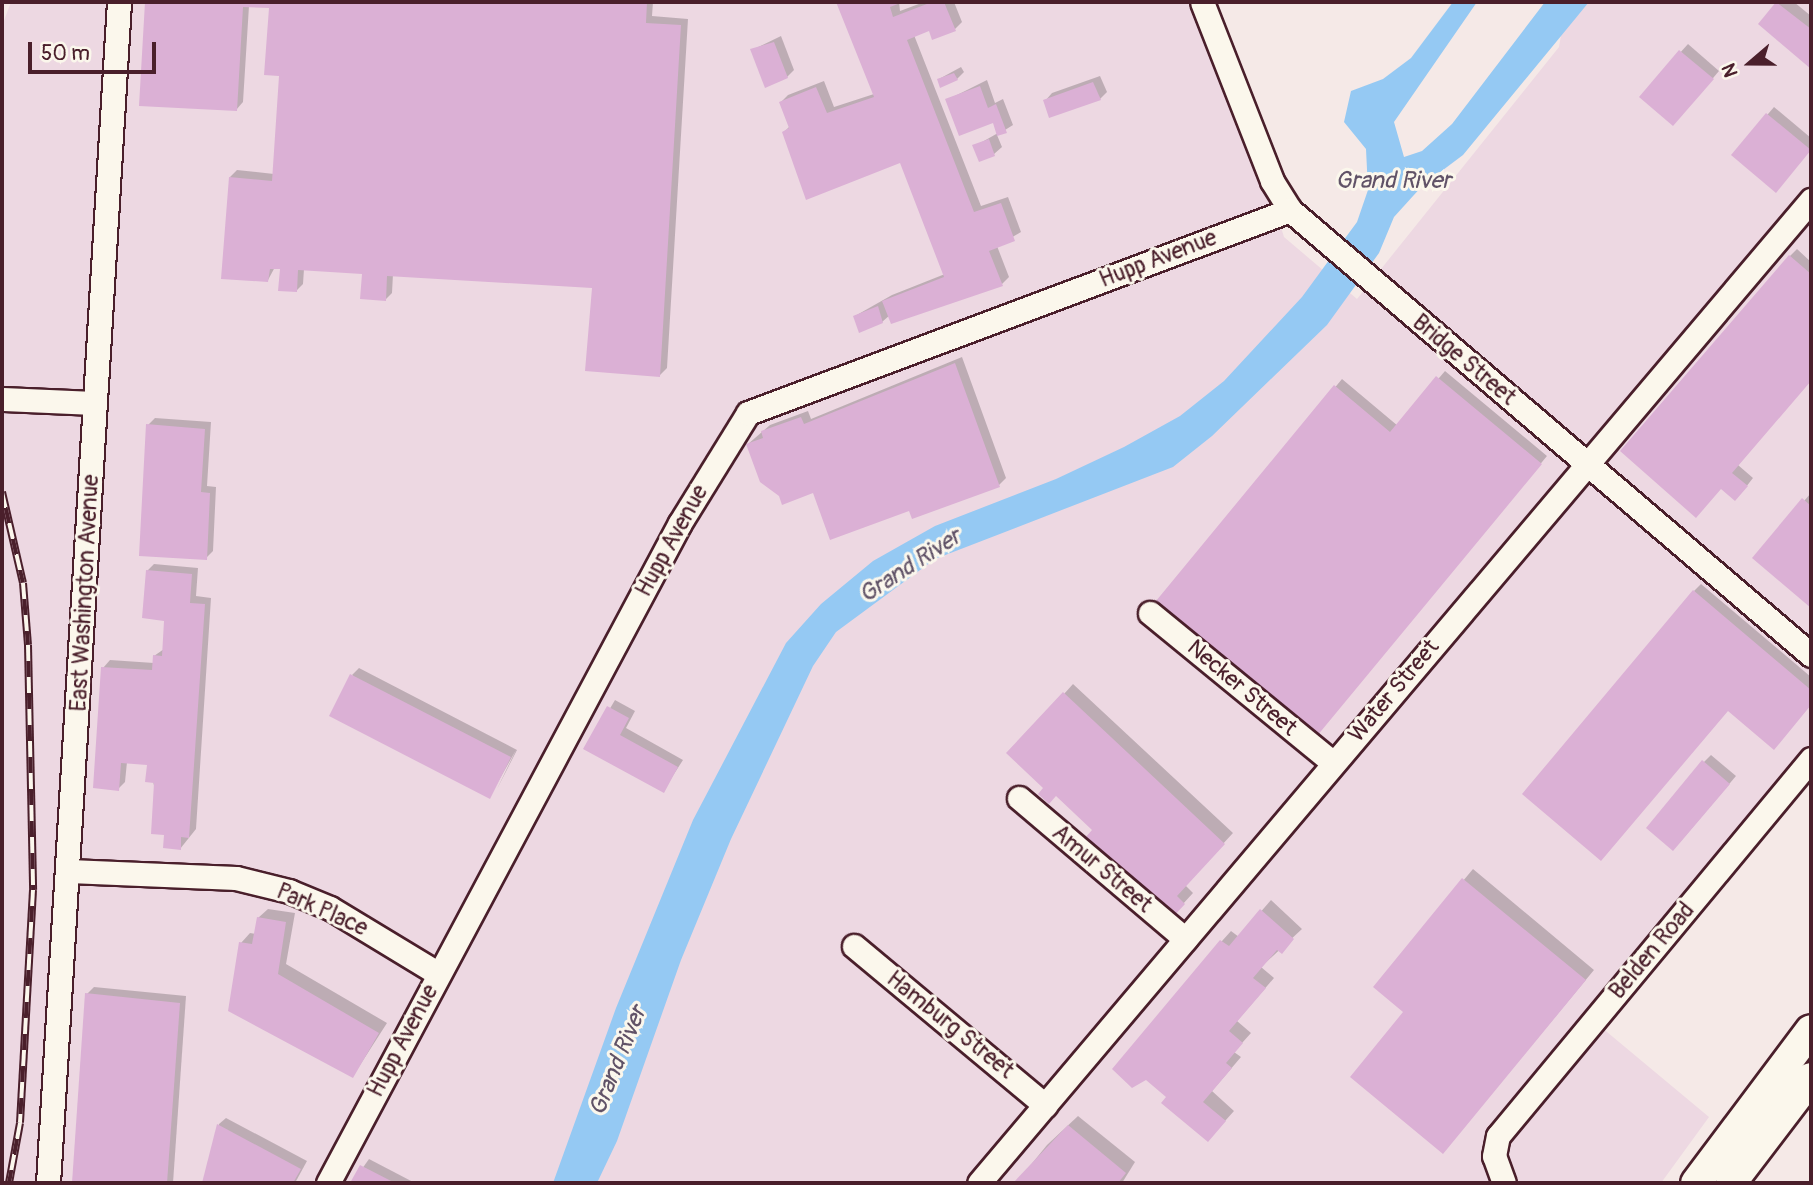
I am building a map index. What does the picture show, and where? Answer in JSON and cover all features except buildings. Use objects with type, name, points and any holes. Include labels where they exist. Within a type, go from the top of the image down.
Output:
[{"type":"main road","points":[[1696,1183],[1811,1030]]},
{"type":"main road","points":[[1731,1183],[1811,1078]]},
{"type":"street","name":"East Washington Avenue","points":[[48,1183],[69,872],[119,2]]},
{"type":"street","name":"Bridge Street","points":[[1202,2],[1272,181],[1290,209],[1326,244],[1811,655]]},
{"type":"street","name":"Water Street","points":[[979,1183],[1586,463],[1811,201]]},
{"type":"street","name":"Hupp Avenue","points":[[328,1183],[680,523],[748,413],[1290,209]]},
{"type":"street","points":[[2,399],[94,403]]},
{"type":"street","name":"Necker Street","points":[[1150,612],[1333,763]]},
{"type":"street","name":"Belden Road","points":[[1504,1183],[1494,1144],[1811,759]]},
{"type":"street","name":"Amur Street","points":[[1019,798],[1185,939]]},
{"type":"street","name":"Park Place","points":[[69,872],[236,878],[289,891],[330,908],[439,974]]},
{"type":"street","name":"Hamburg Street","points":[[854,946],[1045,1105]]},
{"type":"shaded area","points":[[11,2],[1210,2],[1284,237],[1357,299],[1559,47],[1561,35],[1589,2],[1811,2],[1811,775],[1601,1027],[1709,1117],[1661,1183],[2,1183],[2,26]]},
{"type":"water","name":"Grand River","points":[[1453,2],[1477,2],[1394,122],[1404,157],[1422,151],[1452,124],[1545,2],[1589,2],[1463,155],[1423,185],[1394,217],[1379,253],[1327,325],[1212,436],[1173,467],[935,559],[836,632],[813,666],[731,839],[681,960],[617,1141],[597,1183],[553,1183],[616,1008],[693,820],[786,643],[821,604],[873,561],[935,526],[1056,479],[1124,447],[1180,416],[1224,381],[1302,297],[1357,222],[1368,190],[1366,149],[1344,122],[1351,91],[1383,79],[1411,58]]},
{"type":"railway","points":[[2,492],[23,583],[28,645],[33,890],[20,1123],[9,1183]]}]
